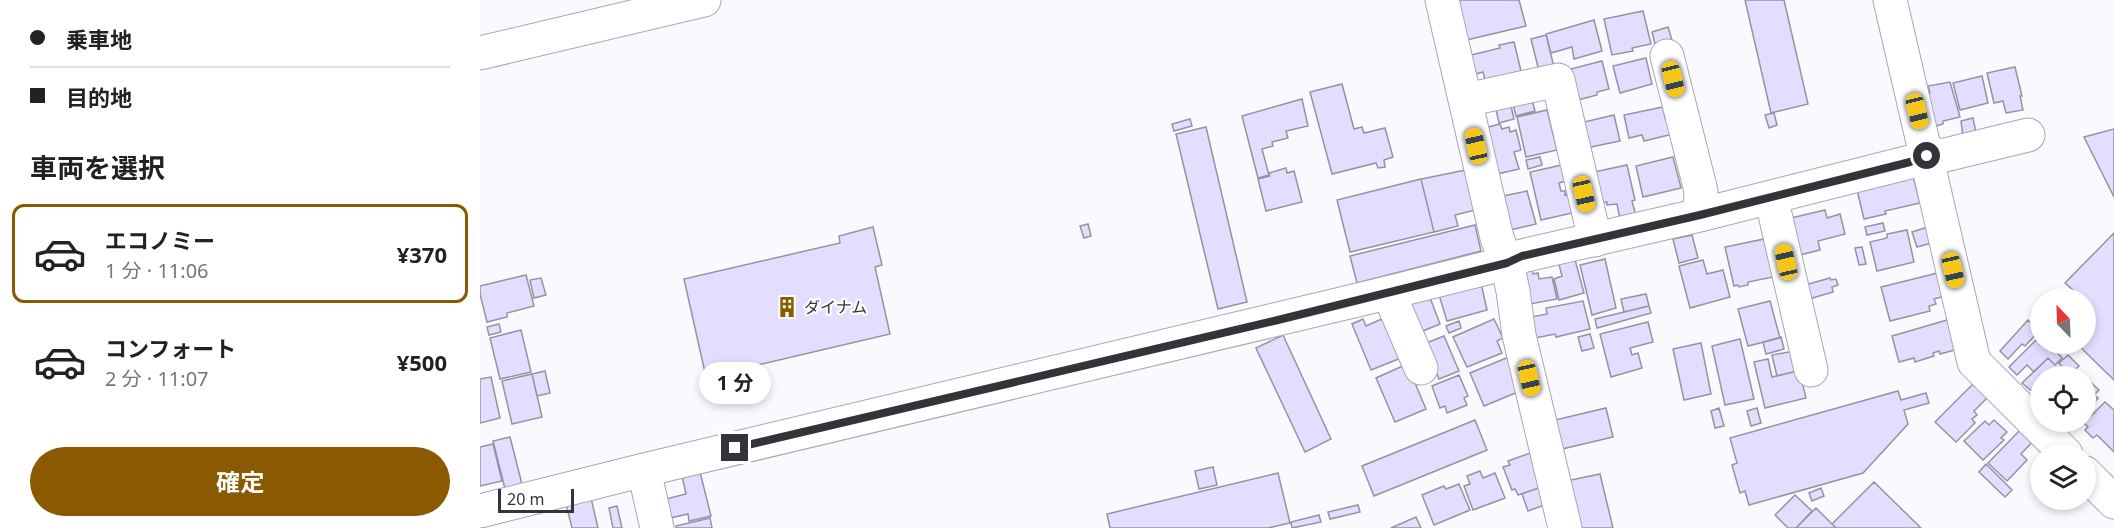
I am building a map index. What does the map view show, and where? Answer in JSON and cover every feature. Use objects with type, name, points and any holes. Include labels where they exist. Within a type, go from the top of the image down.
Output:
[{"type":"street","points":[[480,53],[704,0]]},
{"type":"street","points":[[1442,0],[1497,238],[1507,263],[1519,335],[1565,528]]},
{"type":"street","points":[[1890,0],[1974,362],[2056,444]]},
{"type":"street","points":[[1667,56],[1701,191],[1700,215]]},
{"type":"street","points":[[1466,100],[1558,80],[1595,240]]},
{"type":"street","points":[[480,511],[1387,293],[1507,263],[1522,256],[1700,215],[1927,156],[1945,155],[2028,135]]},
{"type":"street","points":[[1771,197],[1811,370]]},
{"type":"street","points":[[1387,293],[1422,368]]},
{"type":"street","points":[[644,470],[657,528]]},
{"type":"street","points":[[2096,484],[2114,502]]},
{"type":"building","points":[[1519,0],[1526,26],[1462,41],[1454,2]]},
{"type":"building","points":[[1745,0],[1784,0],[1808,104],[1771,113]]},
{"type":"building","points":[[1643,11],[1651,44],[1632,48],[1633,51],[1612,55],[1604,19]]},
{"type":"building","points":[[1594,20],[1602,51],[1574,59],[1572,47],[1551,53],[1546,34]]},
{"type":"building","points":[[1668,27],[1674,47],[1657,52],[1652,32]]},
{"type":"building","points":[[1546,35],[1554,67],[1539,71],[1531,39]]},
{"type":"building","points":[[1514,42],[1521,71],[1485,80],[1483,72],[1472,75],[1467,56]]},
{"type":"building","points":[[1646,58],[1652,84],[1620,93],[1613,66]]},
{"type":"building","points":[[1602,61],[1609,89],[1578,100],[1571,69]]},
{"type":"building","points":[[2015,67],[2023,110],[2006,113],[2003,101],[1994,103],[1987,73]]},
{"type":"building","points":[[1982,76],[1988,103],[1960,110],[1953,83]]},
{"type":"building","points":[[1950,82],[1960,117],[1943,121],[1943,124],[1933,127],[1923,95],[1930,93],[1928,86]]},
{"type":"building","points":[[1342,84],[1354,129],[1362,127],[1364,133],[1385,128],[1393,157],[1384,160],[1385,167],[1378,168],[1376,163],[1332,174],[1310,92]]},
{"type":"building","points":[[1531,96],[1535,111],[1516,116],[1512,100]]},
{"type":"building","points":[[1302,99],[1308,126],[1286,131],[1288,138],[1272,142],[1273,146],[1262,149],[1269,175],[1258,178],[1242,116]]},
{"type":"building","points":[[1510,102],[1514,119],[1499,123],[1495,105]]},
{"type":"building","points":[[1663,107],[1665,118],[1669,117],[1673,134],[1644,141],[1642,135],[1629,138],[1624,115]]},
{"type":"building","points":[[1547,110],[1557,150],[1526,157],[1517,117]]},
{"type":"building","points":[[1774,113],[1777,125],[1769,128],[1765,115]]},
{"type":"building","points":[[1614,115],[1620,141],[1586,148],[1580,123]]},
{"type":"building","points":[[1973,118],[1976,133],[1963,136],[1961,121]]},
{"type":"building","points":[[1190,119],[1192,126],[1174,131],[1172,124]]},
{"type":"building","points":[[1500,124],[1502,129],[1509,127],[1510,132],[1516,130],[1521,150],[1514,152],[1519,169],[1493,175],[1481,129]]},
{"type":"building","points":[[1206,127],[1247,302],[1218,309],[1176,134]]},
{"type":"building","points":[[2114,129],[2114,197],[2084,137]]},
{"type":"building","points":[[1540,157],[1542,165],[1528,169],[1526,160]]},
{"type":"building","points":[[1673,157],[1681,188],[1643,197],[1636,166]]},
{"type":"building","points":[[1562,165],[1566,181],[1559,183],[1561,191],[1565,191],[1565,195],[1568,194],[1572,213],[1541,220],[1530,172]]},
{"type":"building","points":[[1627,165],[1636,216],[1620,219],[1617,204],[1600,203],[1594,172]]},
{"type":"building","points":[[1286,168],[1287,173],[1294,171],[1302,202],[1266,211],[1258,179]]},
{"type":"building","points":[[1466,170],[1475,210],[1455,215],[1458,226],[1434,232],[1421,179]]},
{"type":"building","points":[[1913,176],[1920,203],[1885,211],[1886,214],[1864,219],[1857,190]]},
{"type":"building","points":[[1421,179],[1434,232],[1350,252],[1337,200]]},
{"type":"building","points":[[1527,191],[1536,224],[1506,231],[1498,197]]},
{"type":"building","points":[[1825,210],[1827,218],[1840,214],[1845,234],[1818,241],[1820,250],[1800,255],[1791,218]]},
{"type":"building","points":[[1883,223],[1885,231],[1867,235],[1865,227]]},
{"type":"building","points":[[1088,224],[1091,236],[1084,238],[1080,226]]},
{"type":"building","points":[[1475,225],[1481,251],[1357,283],[1350,256]]},
{"type":"building","points":[[1934,225],[1939,241],[1917,247],[1912,232]]},
{"type":"building","name":"ダイナム","points":[[873,227],[882,265],[875,267],[890,334],[706,377],[684,279],[840,243],[839,236]]},
{"type":"building","points":[[1907,230],[1914,262],[1877,271],[1870,242],[1887,238],[1887,234]]},
{"type":"building","points":[[2114,233],[2114,380],[2087,354],[2096,354],[2096,288],[2071,288],[2065,283]]},
{"type":"building","points":[[1692,235],[1698,258],[1679,263],[1673,239]]},
{"type":"building","points":[[1764,239],[1773,277],[1748,282],[1748,285],[1734,286],[1725,247]]},
{"type":"building","points":[[1862,247],[1866,264],[1859,265],[1855,248]]},
{"type":"building","points":[[1574,256],[1584,293],[1559,300],[1554,279],[1562,276],[1558,261]]},
{"type":"building","points":[[1605,259],[1616,308],[1592,315],[1580,265]]},
{"type":"building","points":[[1703,260],[1707,274],[1723,270],[1730,297],[1690,308],[1679,266]]},
{"type":"building","points":[[1531,267],[1533,274],[1538,273],[1539,279],[1552,277],[1557,299],[1525,305],[1518,270]]},
{"type":"building","points":[[1942,272],[1949,295],[1934,299],[1936,304],[1929,306],[1930,311],[1890,321],[1881,287]]},
{"type":"building","points":[[526,275],[534,306],[507,313],[507,317],[487,322],[480,286]]},
{"type":"building","points":[[541,278],[546,295],[534,298],[530,280]]},
{"type":"building","points":[[1830,278],[1831,280],[1836,279],[1838,285],[1832,287],[1833,292],[1809,299],[1805,285]]},
{"type":"building","points":[[1481,283],[1487,310],[1447,321],[1439,295]]},
{"type":"building","points":[[1646,294],[1649,306],[1624,312],[1621,299]]},
{"type":"building","points":[[1429,295],[1440,324],[1418,333],[1406,304]]},
{"type":"building","points":[[1583,301],[1590,329],[1556,337],[1555,334],[1530,339],[1526,318],[1547,314],[1546,308]]},
{"type":"building","points":[[1770,301],[1780,338],[1748,346],[1738,309]]},
{"type":"building","points":[[1649,306],[1651,313],[1597,328],[1595,319]]},
{"type":"building","points":[[1384,318],[1401,358],[1371,370],[1352,324],[1363,319],[1366,326]]},
{"type":"building","points":[[1954,318],[1962,348],[1940,354],[1939,351],[1933,353],[1934,356],[1915,362],[1914,358],[1899,362],[1892,336]]},
{"type":"building","points":[[1494,319],[1503,338],[1497,341],[1502,353],[1467,367],[1453,337]]},
{"type":"building","points":[[2028,320],[2030,341],[2025,346],[2022,344],[2008,359],[2000,351]]},
{"type":"building","points":[[1459,321],[1461,328],[1449,333],[1446,326]]},
{"type":"building","points":[[1648,322],[1653,342],[1630,348],[1632,355],[1638,353],[1642,368],[1611,377],[1600,334]]},
{"type":"building","points":[[499,324],[501,332],[489,335],[487,327]]},
{"type":"building","points":[[521,330],[531,372],[500,379],[490,338]]},
{"type":"building","points":[[1590,334],[1594,348],[1582,351],[1578,337]]},
{"type":"building","points":[[1283,335],[1331,439],[1305,452],[1256,348]]},
{"type":"building","points":[[1444,336],[1459,371],[1439,379],[1424,344]]},
{"type":"building","points":[[1781,337],[1784,349],[1766,354],[1763,342]]},
{"type":"building","points":[[1740,339],[1754,399],[1725,405],[1712,346]]},
{"type":"building","points":[[1701,343],[1711,394],[1684,400],[1673,349]]},
{"type":"building","points":[[2030,346],[2030,354],[2059,354],[2062,358],[2055,365],[2048,358],[2040,366],[2030,366],[2030,368],[2027,365],[2017,375],[2009,367]]},
{"type":"building","points":[[1794,351],[1798,371],[1777,376],[1772,355]]},
{"type":"building","points":[[2068,355],[2079,366],[2062,366],[2059,363]]},
{"type":"building","points":[[1511,356],[1518,392],[1484,406],[1470,373]]},
{"type":"building","points":[[2048,358],[2055,365],[2058,362],[2062,366],[2040,366]]},
{"type":"building","points":[[1768,359],[1772,377],[1797,371],[1801,377],[1806,398],[1765,408],[1754,362]]},
{"type":"building","points":[[1407,364],[1426,409],[1395,422],[1376,378]]},
{"type":"building","points":[[545,371],[550,393],[537,396],[532,374]]},
{"type":"building","points":[[532,374],[542,417],[512,424],[502,381]]},
{"type":"building","points":[[1459,375],[1468,396],[1464,398],[1467,405],[1447,413],[1445,406],[1440,408],[1432,386]]},
{"type":"building","points":[[2030,375],[2030,390],[2022,383]]},
{"type":"building","points":[[491,377],[500,418],[480,423],[480,379]]},
{"type":"building","points":[[1973,384],[1987,398],[1974,411],[1977,415],[1972,419],[1975,423],[1956,442],[1935,422]]},
{"type":"building","points":[[1898,391],[1901,400],[1926,393],[1929,403],[1904,410],[1908,424],[1863,473],[1749,505],[1745,491],[1740,493],[1732,465],[1737,463],[1730,438]]},
{"type":"building","points":[[2105,402],[2114,410],[2114,452],[2097,435],[2093,438],[2087,432],[2096,432],[2096,411]]},
{"type":"building","points":[[1606,408],[1613,437],[1562,449],[1555,420]]},
{"type":"building","points":[[1719,408],[1724,426],[1715,428],[1711,411]]},
{"type":"building","points":[[1757,408],[1761,423],[1751,426],[1747,411]]},
{"type":"building","points":[[1475,420],[1487,450],[1374,496],[1362,466]]},
{"type":"building","points":[[1994,420],[2007,432],[2001,438],[2004,440],[1983,460],[1964,441],[1985,421],[1989,425]]},
{"type":"building","points":[[2023,427],[2035,439],[2021,454],[2027,460],[2007,481],[1988,463]]},
{"type":"building","points":[[510,437],[523,488],[506,493],[493,441]]},
{"type":"building","points":[[493,444],[502,481],[480,486],[480,447]]},
{"type":"building","points":[[1536,451],[1544,486],[1518,495],[1515,489],[1512,490],[1503,467],[1510,465],[1508,461]]},
{"type":"building","points":[[1986,464],[2012,490],[2005,497],[1979,472]]},
{"type":"building","points":[[1213,467],[1217,485],[1199,489],[1195,471]]},
{"type":"building","points":[[1480,471],[1483,478],[1495,473],[1505,498],[1473,510],[1464,486],[1470,484],[1467,476]]},
{"type":"building","points":[[700,472],[711,516],[689,521],[688,514],[670,518],[666,499],[686,494],[682,476]]},
{"type":"building","points":[[1278,473],[1290,523],[1268,528],[1110,528],[1107,514]]},
{"type":"building","points":[[1600,474],[1613,528],[1577,528],[1566,481]]},
{"type":"building","points":[[1874,482],[1921,528],[1836,528],[1832,524]]},
{"type":"building","points":[[1459,484],[1470,510],[1434,525],[1422,495],[1444,486],[1446,489]]},
{"type":"building","points":[[1541,487],[1547,504],[1528,511],[1522,494]]},
{"type":"building","points":[[1821,488],[1824,496],[1812,501],[1809,493]]},
{"type":"building","points":[[1795,495],[1812,511],[1796,528],[1788,528],[1775,515]]},
{"type":"building","points":[[591,498],[598,528],[572,528],[566,504]]},
{"type":"building","points":[[1358,505],[1360,512],[1330,519],[1328,512]]},
{"type":"building","points":[[617,506],[622,528],[613,528],[609,508]]},
{"type":"building","points":[[1816,508],[1836,528],[1796,528]]},
{"type":"building","points":[[1319,515],[1321,522],[1292,528],[1291,522]]},
{"type":"building","points":[[1416,517],[1421,528],[1391,528]]},
{"type":"building","points":[[710,518],[712,528],[676,528],[676,526]]},
{"type":"place","name":"ダイナム","points":[[787,307]]},
{"type":"route","points":[[735,448],[1387,293],[1507,263],[1522,256],[1771,197],[1927,156]]}]
